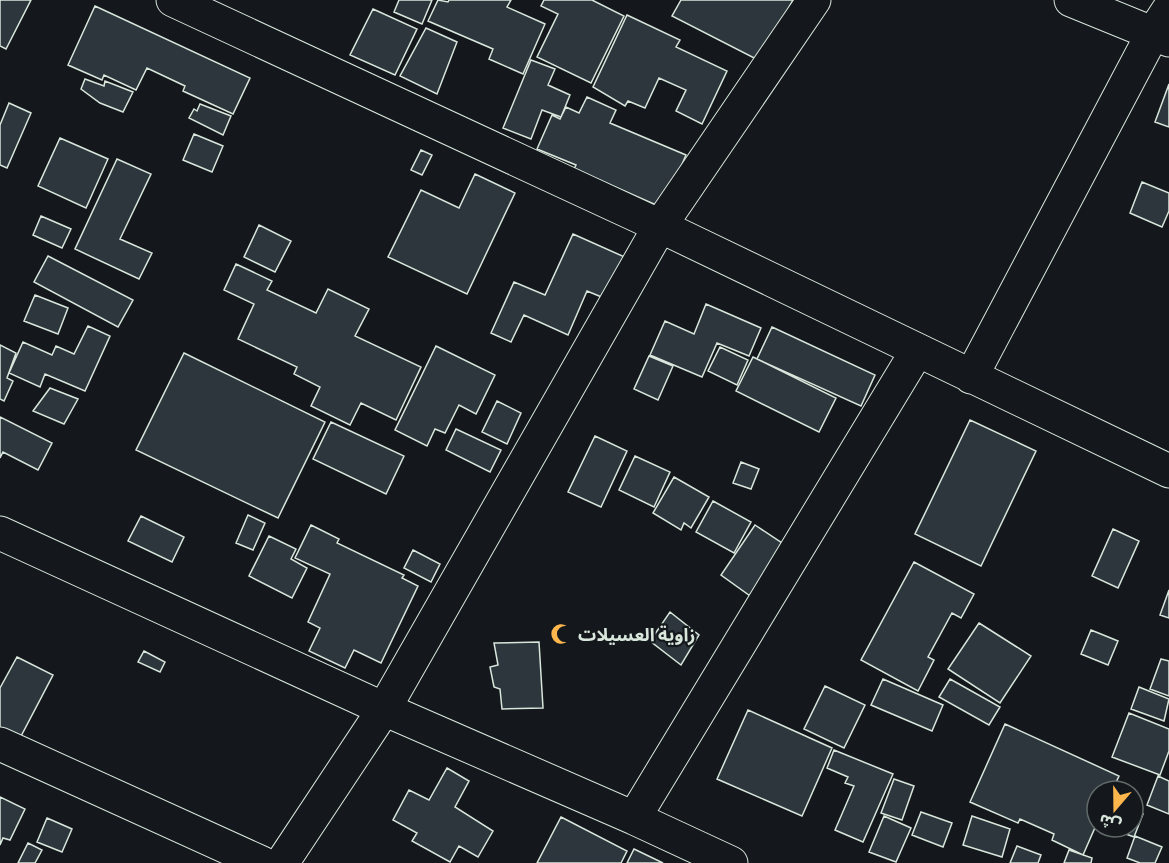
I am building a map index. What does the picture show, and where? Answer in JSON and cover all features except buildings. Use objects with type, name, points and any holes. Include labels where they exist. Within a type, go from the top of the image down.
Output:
[{"type":"street","points":[[173,0],[660,226],[1169,471]]},
{"type":"street","points":[[282,863],[384,709],[660,226],[814,0]]},
{"type":"street","points":[[971,376],[1163,28],[1071,0]]},
{"type":"street","points":[[634,818],[917,351]]},
{"type":"street","points":[[0,533],[384,709],[731,863]]},
{"type":"street","points":[[0,744],[262,863]]},
{"type":"place","name":"زاوية العسيلات","points":[[561,634]]}]
